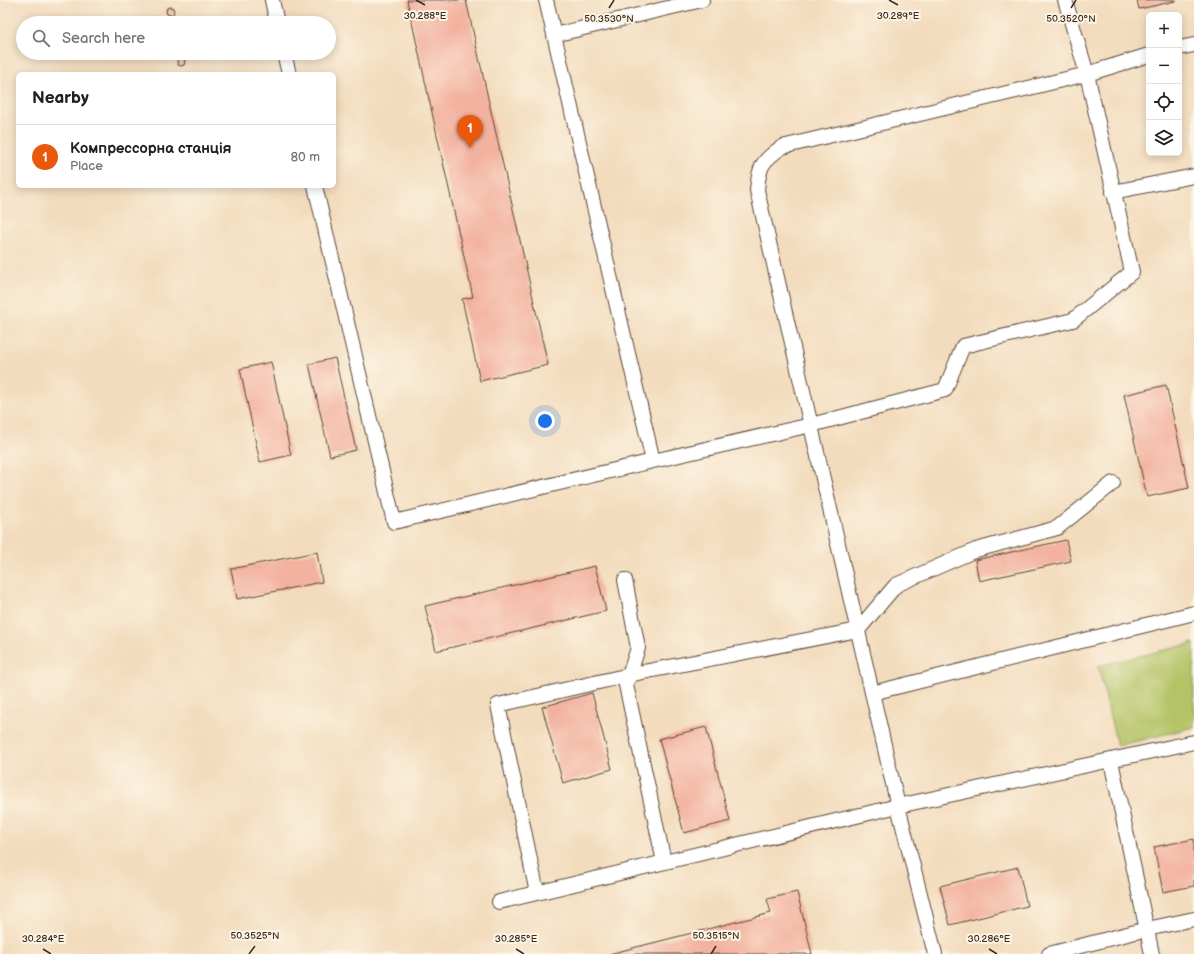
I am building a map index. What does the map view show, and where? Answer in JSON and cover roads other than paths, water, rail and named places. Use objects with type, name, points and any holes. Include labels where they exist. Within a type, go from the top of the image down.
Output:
[{"type":"lane","points":[[272,0],[275,16]]},
{"type":"lane","points":[[546,0],[652,461]]},
{"type":"lane","points":[[554,35],[702,0]]},
{"type":"lane","points":[[315,188],[394,522],[811,425],[945,390],[963,346],[1073,320],[1132,272],[1088,74],[1065,0]]},
{"type":"lane","points":[[1182,47],[1194,45]]},
{"type":"lane","points":[[934,954],[898,806],[757,190],[758,172],[766,158],[782,147],[1088,74],[1146,56]]},
{"type":"lane","points":[[286,60],[289,72]]},
{"type":"lane","points":[[1114,192],[1194,176]]},
{"type":"lane","points":[[537,892],[498,705],[630,675],[858,630],[896,585],[976,550],[1057,528],[1113,483]]},
{"type":"lane","points":[[625,580],[638,648],[626,685],[664,862]]},
{"type":"lane","points":[[872,693],[1194,613]]},
{"type":"lane","points":[[499,902],[898,806],[1194,742]]},
{"type":"lane","points":[[1111,761],[1152,954]]},
{"type":"lane","points":[[1048,954],[1194,918]]},
{"type":"place","name":"Компрессорна станція","points":[[470,148]]}]
